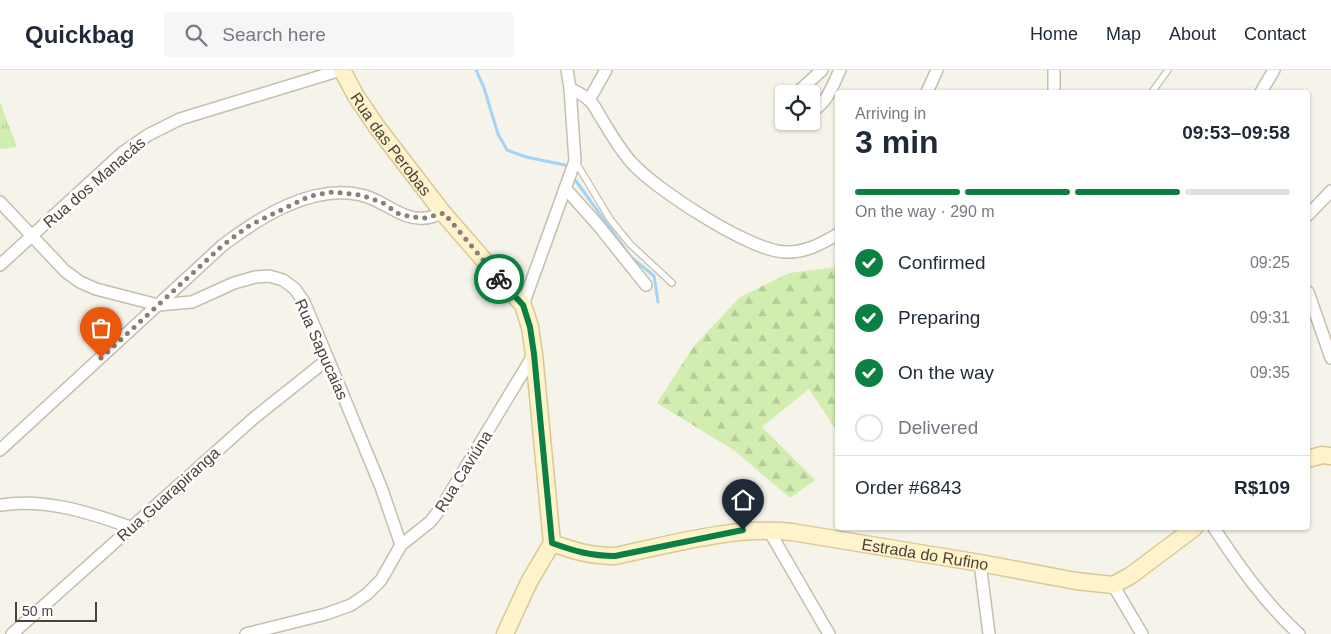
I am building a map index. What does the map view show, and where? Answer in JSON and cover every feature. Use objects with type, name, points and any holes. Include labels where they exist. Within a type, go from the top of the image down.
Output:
[{"type":"street","name":"Rua das Perobas","points":[[342,70],[356,96],[377,127],[444,213],[523,305],[530,327],[534,354],[552,543]]},
{"type":"street","name":"Rua dos Manacás","points":[[0,264],[122,153],[148,135],[180,119],[342,70]]},
{"type":"street","points":[[523,305],[575,161],[567,70]]},
{"type":"street","points":[[590,100],[606,70]]},
{"type":"street","points":[[806,85],[822,70]]},
{"type":"street","points":[[820,106],[840,70]]},
{"type":"street","points":[[928,90],[937,70]]},
{"type":"street","points":[[1054,70],[1054,90]]},
{"type":"street","points":[[1262,90],[1274,70]]},
{"type":"street","points":[[570,88],[590,100],[620,147],[632,163],[648,179],[744,240],[764,248],[784,252],[806,250],[820,245],[835,236]]},
{"type":"street","points":[[565,188],[598,225],[646,285]]},
{"type":"street","points":[[1310,213],[1331,191]]},
{"type":"street","points":[[0,450],[223,245],[250,225],[310,196],[333,192],[361,195],[383,203],[399,214],[412,217],[425,218],[444,213]]},
{"type":"street","name":"Rua Sapucaias","points":[[0,202],[65,271],[80,282],[96,290],[158,305],[192,302],[234,283],[255,277],[269,276],[283,280],[295,289],[304,302],[328,359],[381,487],[401,545]]},
{"type":"street","points":[[1310,298],[1331,358]]},
{"type":"street","name":"Rua Caviúna","points":[[246,634],[326,614],[351,605],[367,594],[381,580],[401,545],[430,522],[441,508],[534,354]]},
{"type":"street","name":"Rua Guarapiranga","points":[[12,634],[254,418],[328,359]]},
{"type":"street","points":[[0,505],[40,504],[72,508],[130,527]]},
{"type":"street","points":[[768,529],[829,634]]},
{"type":"street","name":"Estrada do Rufino","points":[[552,543],[587,554],[615,556],[743,530],[768,529],[980,563],[1076,581],[1113,585]]},
{"type":"street","points":[[1142,634],[1113,585],[1130,576],[1191,530]]},
{"type":"street","points":[[1215,530],[1245,575],[1285,622],[1299,634]]},
{"type":"street","points":[[505,634],[530,582],[552,543]]},
{"type":"street","points":[[980,563],[989,634]]},
{"type":"lane","points":[[1153,90],[1168,70]]},
{"type":"lane","points":[[575,161],[610,219],[630,244],[672,283]]},
{"type":"green space","points":[[0,102],[17,147],[0,149]]},
{"type":"green space","points":[[835,267],[835,428],[809,389],[762,427],[815,480],[790,498],[735,451],[657,403],[694,346],[740,297],[789,273]]},
{"type":"waterway","points":[[476,70],[484,88],[498,134],[507,150],[526,157],[565,165]]},
{"type":"waterway","points":[[576,181],[631,257],[654,276],[658,302]]},
{"type":"way so far","points":[[101,358],[223,245],[250,225],[310,196],[333,192],[361,195],[383,203],[399,214],[412,217],[425,218],[444,213],[499,279]]},
{"type":"route","points":[[499,279],[523,305],[530,327],[552,543],[579,553],[595,556],[615,556],[743,530]]}]
